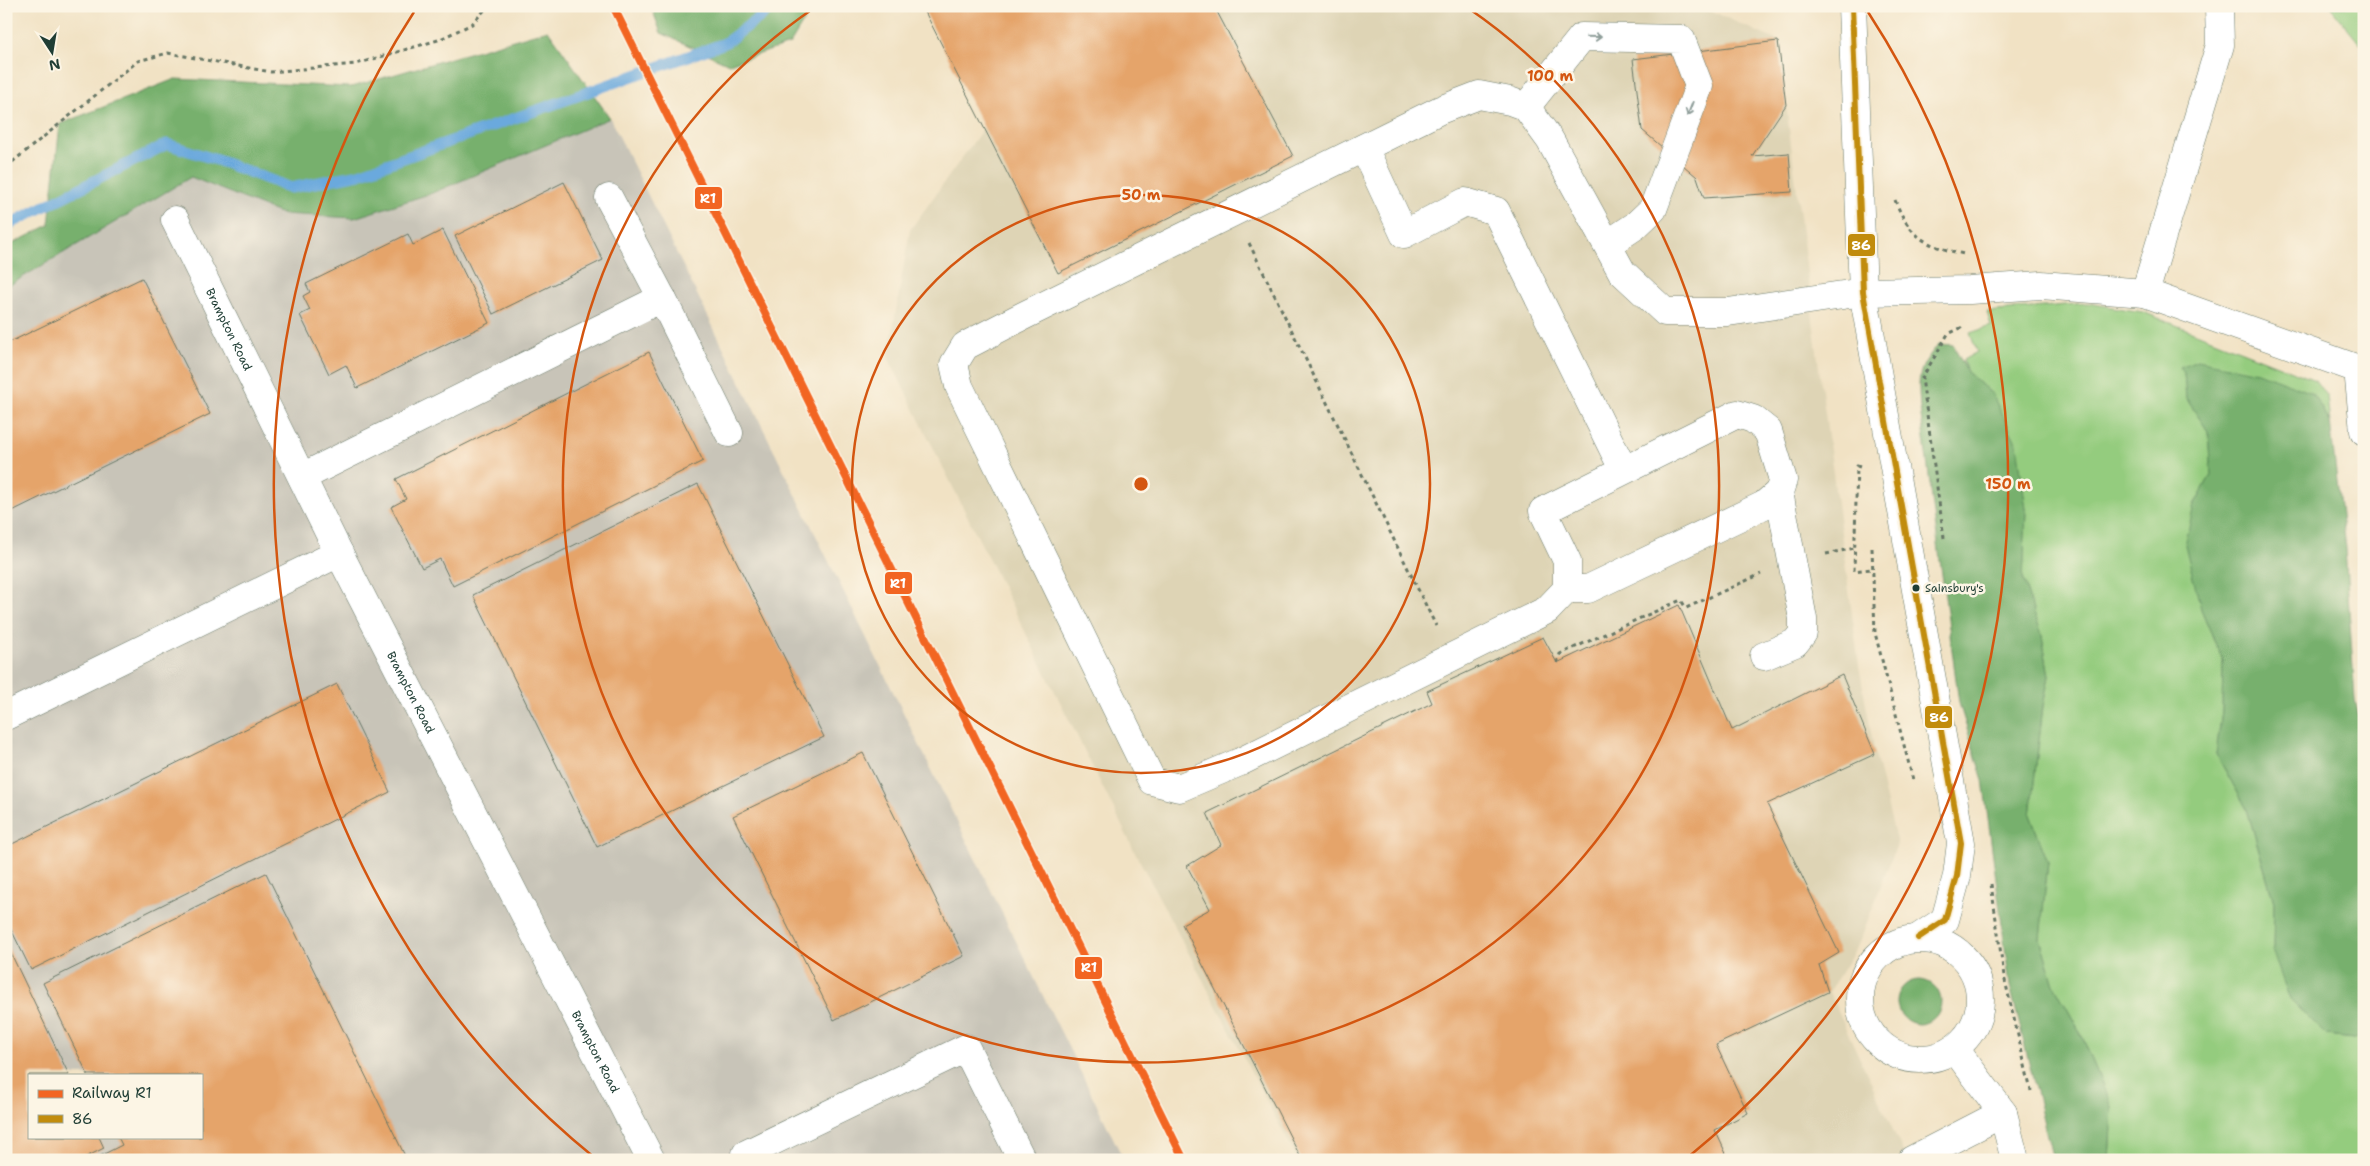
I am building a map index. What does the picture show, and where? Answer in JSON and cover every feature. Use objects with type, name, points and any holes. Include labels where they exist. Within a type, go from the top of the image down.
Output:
[{"type":"street","points":[[1852,6],[1863,292],[1961,843],[1957,876],[1945,920],[1918,938]]},
{"type":"street","points":[[2145,293],[2220,45],[2220,6]]},
{"type":"street","points":[[1526,107],[1582,37],[1682,40],[1699,86],[1653,209],[1635,226],[1608,244]]},
{"type":"street","points":[[1566,589],[1588,589],[1764,505],[1779,492],[1784,480],[1768,431],[1754,419],[1737,414],[1623,469],[1543,512],[1567,561],[1566,589],[1547,610],[1240,762],[1179,788],[1152,780],[963,395],[954,364],[965,346],[1102,275],[1440,110],[1480,95],[1510,101],[1526,107],[1550,140],[1622,272],[1665,312],[1728,312],[1863,292],[1970,290],[2041,285],[2145,293],[2361,369],[2364,431]]},
{"type":"street","points":[[1364,148],[1404,234],[1465,202],[1496,211],[1623,469]]},
{"type":"street","points":[[609,198],[662,298],[729,433]]},
{"type":"street","name":"Brampton Road","points":[[176,220],[339,553],[651,1160]]},
{"type":"street","points":[[302,477],[662,298]]},
{"type":"street","points":[[1764,656],[1795,643],[1803,633],[1779,492]]},
{"type":"street","points":[[6,716],[339,553]]},
{"type":"street","points":[[1918,938],[1937,940],[1955,949],[1969,962],[1978,979],[1981,998],[1978,1018],[1969,1035],[1955,1048],[1938,1057],[1920,1059],[1901,1056],[1884,1048],[1871,1035],[1862,1018],[1859,1000],[1862,981],[1870,964],[1883,951],[1899,941],[1918,938]]},
{"type":"street","points":[[749,1160],[746,1154],[966,1048],[1022,1160]]},
{"type":"street","points":[[1955,1048],[2003,1113],[2014,1156]]},
{"type":"street","points":[[1912,1160],[2003,1113]]},
{"type":"path","points":[[6,167],[138,61],[168,54],[271,72],[356,64],[438,40],[472,24],[488,6]]},
{"type":"path","points":[[1894,192],[1895,201],[1908,227],[1934,248],[1965,254]]},
{"type":"path","points":[[1234,212],[1451,658]]},
{"type":"path","points":[[1864,467],[1857,466],[1854,571],[1872,568]]},
{"type":"path","points":[[1872,541],[1875,633],[1913,782]]},
{"type":"path","points":[[1557,663],[1560,654],[1681,600],[1686,608],[1792,560],[1855,548]]},
{"type":"shaded area","points":[[922,6],[1700,6],[1778,41],[1859,666],[1875,754],[1897,844],[1859,943],[1829,992],[1907,1160],[1298,1160],[1134,850],[888,357],[910,230],[985,126]]},
{"type":"shaded area","points":[[610,118],[1124,1160],[6,1160],[6,287],[191,177],[282,214],[354,218],[432,193]]},
{"type":"green space","points":[[651,6],[813,6],[790,44],[729,64],[661,33]]},
{"type":"green space","points":[[2330,6],[2364,6],[2364,48]]},
{"type":"green space","points":[[548,30],[610,118],[432,193],[354,218],[282,214],[191,177],[6,287],[6,247],[49,225],[60,124],[175,79],[351,87]]},
{"type":"green space","points":[[2087,303],[2143,312],[2315,380],[2327,397],[2330,422],[2312,393],[2184,373],[2186,398],[2208,431],[2211,475],[2194,505],[2201,609],[2223,661],[2222,712],[2216,754],[2247,809],[2274,902],[2273,953],[2326,1035],[2364,1039],[2364,1160],[2109,1160],[2112,1107],[2080,1032],[2054,985],[2040,938],[2048,862],[2030,815],[2043,706],[2049,676],[2042,636],[2023,580],[2026,509],[1992,394],[1967,372],[1963,360],[1977,352],[1970,333],[1991,326],[1987,312]]},
{"type":"green space","points":[[1939,344],[1953,345],[1967,372],[1992,394],[2017,444],[2026,509],[2023,580],[2042,636],[2049,676],[2043,706],[2030,815],[2048,862],[2040,938],[2054,985],[2080,1032],[2112,1107],[2109,1160],[2053,1160],[2010,986],[1983,780],[1959,703],[1920,408],[1920,373],[1926,360]]},
{"type":"green space","points":[[2197,360],[2258,372],[2312,393],[2330,422],[2345,548],[2355,699],[2364,744],[2364,1039],[2326,1035],[2290,1000],[2273,953],[2274,902],[2247,809],[2216,754],[2222,712],[2223,661],[2201,609],[2185,545],[2194,505],[2211,475],[2208,431],[2186,398],[2184,373],[2180,367]]},
{"type":"green space","points":[[1923,980],[1935,986],[1940,993],[1940,1011],[1935,1018],[1928,1023],[1915,1024],[1907,1021],[1900,1014],[1897,998],[1900,990],[1907,983]]},
{"type":"building","points":[[922,6],[1214,6],[1293,156],[1058,273]]},
{"type":"building","points":[[1778,41],[1786,105],[1752,156],[1789,153],[1792,192],[1704,198],[1697,177],[1642,130],[1633,59]]},
{"type":"building","points":[[564,182],[603,260],[493,314],[455,236]]},
{"type":"building","points":[[443,230],[489,323],[357,388],[346,365],[329,374],[300,315],[310,310],[303,296],[310,292],[306,284],[408,234],[413,245]]},
{"type":"building","points":[[142,278],[210,414],[6,514],[6,344]]},
{"type":"building","points":[[649,352],[703,461],[453,586],[440,559],[422,568],[391,507],[406,499],[396,479]]},
{"type":"building","points":[[698,484],[824,737],[597,847],[473,595]]},
{"type":"building","points":[[1679,605],[1732,730],[1842,675],[1875,754],[1767,804],[1839,953],[1819,965],[1828,992],[1716,1045],[1748,1113],[1715,1130],[1729,1160],[1302,1160],[1182,924],[1210,909],[1187,866],[1221,845],[1207,813],[1432,703],[1427,691],[1543,637],[1557,663]]},
{"type":"building","points":[[337,684],[390,792],[31,970],[6,919],[6,847]]},
{"type":"building","points":[[863,753],[964,956],[834,1020],[733,816]]},
{"type":"building","points":[[266,873],[407,1160],[92,1160],[122,1145],[118,1138],[202,1138],[202,1074],[88,1074],[43,983]]},
{"type":"building","points":[[6,943],[69,1074],[28,1074],[28,1138],[99,1138],[104,1148],[80,1160],[6,1160]]},
{"type":"waterway","points":[[6,226],[167,144],[220,161],[291,188],[359,174],[725,43],[775,6]]},
{"type":"rail line","name":"R1","points":[[613,6],[1184,1160]]},
{"type":"transit line","name":"86","points":[[1852,6],[1863,292],[1961,843],[1957,876],[1945,920],[1918,938]]},
{"type":"place","name":"Sainsbury's","points":[[1916,588]]}]
